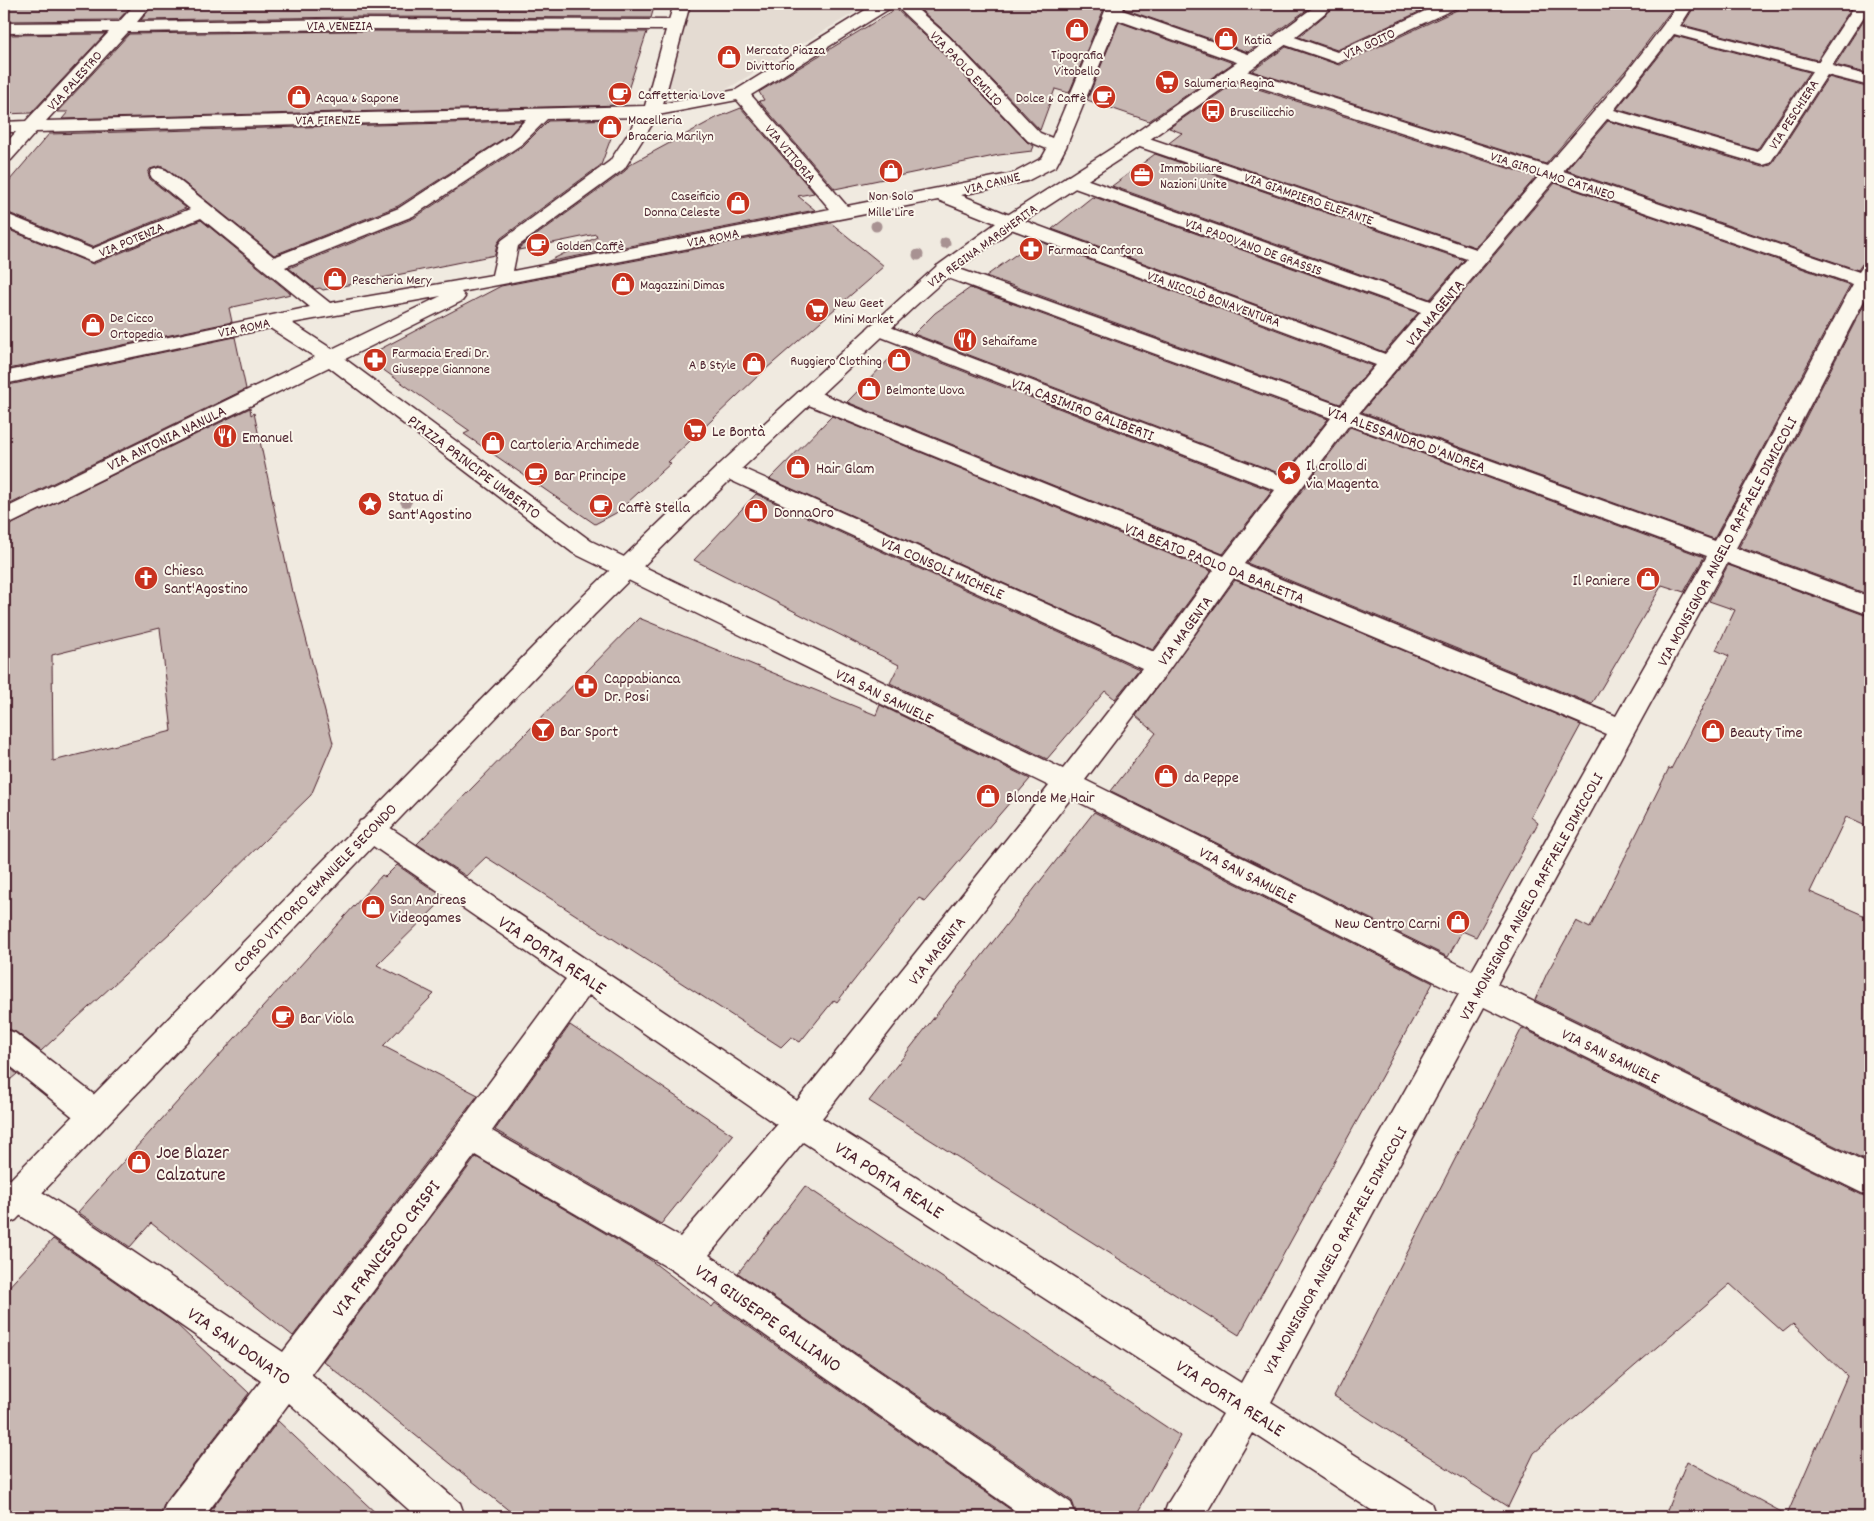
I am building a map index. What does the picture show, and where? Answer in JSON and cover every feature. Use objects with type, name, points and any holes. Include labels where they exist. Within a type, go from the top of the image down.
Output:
[{"type":"street","name":"VIA PALESTRO","points":[[4,156],[144,4]]},
{"type":"street","points":[[493,280],[509,244],[617,165],[652,111],[682,4]]},
{"type":"street","points":[[741,94],[886,4]]},
{"type":"street","name":"VIA PAOLO EMILIO","points":[[902,4],[942,41],[1034,137],[1057,147]]},
{"type":"street","name":"VIA REGINA MARGHERITA","points":[[626,568],[728,470],[944,270],[1010,222],[1137,140],[1234,73],[1328,4]]},
{"type":"street","name":"VIA GOITO","points":[[1283,38],[1338,58],[1452,4]]},
{"type":"street","name":"VIA MAGENTA","points":[[684,1258],[800,1122],[1067,783],[1159,665],[1229,567],[1344,416],[1603,112],[1670,28],[1686,4]]},
{"type":"street","name":"VIA PESCHIERA","points":[[1603,112],[1764,159],[1864,4]]},
{"type":"street","points":[[353,24],[372,9]]},
{"type":"street","points":[[1115,9],[1251,61]]},
{"type":"street","name":"VIA CANNE","points":[[941,194],[1020,177],[1049,162],[1115,9]]},
{"type":"street","name":"VIA VENEZIA","points":[[4,28],[353,24],[676,25]]},
{"type":"street","points":[[1670,28],[1870,81]]},
{"type":"street","name":"VIA GIROLAMO CATANEO","points":[[1234,73],[1550,173],[1868,278]]},
{"type":"street","name":"VIA FIRENZE","points":[[4,127],[652,111],[741,94]]},
{"type":"street","name":"VIA VITTORIA","points":[[741,94],[842,212]]},
{"type":"street","points":[[272,265],[406,212],[516,140],[542,114]]},
{"type":"street","name":"VIA GIAMPIERO ELEFANTE","points":[[1137,140],[1480,257]]},
{"type":"street","points":[[159,174],[326,310]]},
{"type":"street","name":"VIA PADOVANO DE GRASSIS","points":[[1073,181],[1435,310]]},
{"type":"street","name":"VIA ROMA","points":[[4,378],[326,310],[941,194]]},
{"type":"street","name":"VIA NICOLÒ BONAVENTURA","points":[[941,194],[1010,222],[1390,363]]},
{"type":"street","name":"VIA POTENZA","points":[[4,219],[92,256],[203,210]]},
{"type":"street","name":"VIA ALESSANDRO D'ANDREA","points":[[944,270],[1870,606]]},
{"type":"street","name":"VIA MONSIGNOR ANGELO RAFFAELE DIMICCOLI","points":[[1182,1517],[1247,1408],[1722,552],[1868,278]]},
{"type":"street","name":"VIA ROMA","points":[[329,357],[493,280]]},
{"type":"street","name":"PIAZZA PRINCIPE UMBERTO","points":[[274,321],[329,357],[582,547],[626,568]]},
{"type":"street","name":"VIA CASIMIRO GALIBERTI","points":[[878,330],[1289,487]]},
{"type":"street","name":"VIA ANTONIA NANULA","points":[[4,518],[329,357]]},
{"type":"street","name":"VIA BEATO PAOLO DA BARLETTA","points":[[807,396],[1229,567],[1623,730]]},
{"type":"street","name":"VIA CONSOLI MICHELE","points":[[728,470],[1159,665]]},
{"type":"street","name":"VIA SAN SAMUELE","points":[[626,568],[1067,783],[1478,989],[1870,1182]]},
{"type":"street","name":"CORSO VITTORIO EMANUELE SECONDO","points":[[10,1202],[370,829],[626,568]]},
{"type":"street","name":"VIA PORTA REALE","points":[[370,829],[800,1122],[1417,1517]]},
{"type":"street","name":"VIA FRANCESCO CRISPI","points":[[180,1517],[470,1135],[585,976]]},
{"type":"street","points":[[4,1044],[94,1114]]},
{"type":"street","name":"VIA GIUSEPPE GALLIANO","points":[[470,1135],[684,1258],[1057,1517]]},
{"type":"street","name":"VIA SAN DONATO","points":[[10,1202],[287,1377],[446,1517]]},
{"type":"shaded area","name":"Mercato Piazza Divittorio","points":[[691,4],[869,4],[690,111],[660,109]]},
{"type":"building","points":[[4,4],[133,4],[118,20],[4,21]]},
{"type":"building","points":[[154,4],[655,4],[651,18],[353,17],[141,20]]},
{"type":"building","points":[[914,4],[1106,4],[1069,93],[1055,89],[1040,130],[950,36]]},
{"type":"building","points":[[1126,4],[1315,4],[1248,52],[1124,9]]},
{"type":"building","points":[[1338,4],[1436,4],[1337,50],[1299,37]]},
{"type":"building","points":[[1462,4],[1676,4],[1630,65],[1546,164],[1252,71],[1286,47],[1339,65],[1459,9]]},
{"type":"building","points":[[1696,4],[1854,4],[1817,60],[1683,25]]},
{"type":"building","points":[[896,9],[936,46],[1027,142],[1034,146],[1032,151],[999,155],[835,189],[759,101],[764,100],[759,92]]},
{"type":"building","points":[[1870,10],[1870,74],[1835,65]]},
{"type":"building","points":[[1119,22],[1233,63],[1149,121],[1087,100]]},
{"type":"building","points":[[353,31],[647,32],[623,105],[62,119],[68,112],[57,112],[129,34]]},
{"type":"building","points":[[105,34],[31,113],[4,114],[4,35]]},
{"type":"building","points":[[1675,36],[1809,72],[1757,150],[1617,109]]},
{"type":"building","points":[[1828,77],[1870,88],[1870,262],[1862,264],[1858,270],[1566,170],[1608,121],[1762,167],[1771,165]]},
{"type":"building","points":[[1236,82],[1536,177],[1475,247],[1169,143],[1182,133],[1169,128]]},
{"type":"building","points":[[741,108],[814,193],[798,196],[815,210],[547,262],[597,237],[596,234],[519,250],[520,247],[625,171],[629,165],[716,118]]},
{"type":"building","points":[[618,119],[601,165],[501,238],[497,244],[495,255],[323,290],[320,288],[315,289],[289,268],[414,218],[523,146],[548,121]]},
{"type":"building","points":[[522,121],[509,135],[398,206],[274,255],[167,169],[160,166],[150,169],[148,173],[150,179],[186,208],[92,247],[4,211],[4,187],[49,134]]},
{"type":"building","points":[[1155,154],[1464,260],[1430,299],[1112,186]]},
{"type":"building","points":[[1555,183],[1850,285],[1714,539],[1362,412]]},
{"type":"building","points":[[1092,197],[1418,313],[1384,352],[1052,229]]},
{"type":"building","points":[[201,220],[291,294],[229,308],[232,322],[4,370],[4,228],[93,264]]},
{"type":"building","points":[[831,223],[884,266],[758,376],[668,462],[671,463],[616,513],[595,524],[464,434],[470,431],[365,357],[501,286]]},
{"type":"building","points":[[1036,240],[1373,366],[1340,404],[986,276]]},
{"type":"building","points":[[970,288],[1328,419],[1284,475],[914,334],[935,313]]},
{"type":"building","points":[[1870,293],[1870,595],[1739,547]]},
{"type":"building","points":[[235,337],[246,389],[4,507],[4,386]]},
{"type":"building","points":[[901,347],[1272,491],[1223,554],[847,402]]},
{"type":"building","points":[[250,408],[251,415],[254,413],[292,592],[294,592],[333,743],[311,795],[171,932],[41,1051],[16,1032],[4,1027],[4,528]],"holes":[[[160,628],[172,731],[53,761],[52,655]]]},
{"type":"building","points":[[832,416],[1211,571],[1153,650],[770,479]]},
{"type":"building","points":[[1350,427],[1704,557],[1684,592],[1662,585],[1592,704],[1247,563]]},
{"type":"building","points":[[756,494],[1139,669],[1115,699],[1105,691],[1047,759],[890,683],[899,665],[694,560]]},
{"type":"building","points":[[1728,565],[1870,617],[1870,828],[1846,817],[1810,892],[1870,918],[1870,1163],[1535,1000],[1547,973],[1576,921],[1590,928],[1669,768],[1671,769],[1729,656],[1716,650],[1735,610],[1709,601]]},
{"type":"building","points":[[1235,580],[1581,725],[1531,817],[1538,823],[1476,937],[1462,931],[1448,957],[1111,791],[1156,733],[1136,716]]},
{"type":"building","points":[[639,618],[876,715],[880,705],[1030,779],[925,901],[919,898],[837,1002],[834,1000],[800,1042],[791,1037],[781,1047],[486,857],[466,876],[417,844]]},
{"type":"building","points":[[1094,812],[1433,983],[1239,1335],[869,1101]]},
{"type":"building","points":[[397,865],[445,898],[377,965],[434,994],[383,1046],[478,1095],[293,1336],[151,1223],[130,1247],[78,1212],[382,875],[385,877]]},
{"type":"building","points":[[570,1025],[733,1135],[661,1224],[495,1130]]},
{"type":"building","points":[[1522,1028],[1870,1199],[1870,1517],[1664,1517],[1687,1461],[1787,1515],[1847,1376],[1793,1324],[1783,1332],[1730,1284],[1534,1453],[1508,1507],[1334,1396]]},
{"type":"building","points":[[4,1063],[17,1074],[4,1085]]},
{"type":"building","points":[[476,1157],[649,1259],[712,1307],[715,1303],[1021,1517],[517,1517],[323,1361]]},
{"type":"building","points":[[805,1186],[1180,1436],[1135,1517],[1078,1517],[1072,1501],[738,1273]]},
{"type":"building","points":[[53,1239],[175,1323],[249,1393],[165,1502],[159,1517],[4,1517],[4,1292]]},
{"type":"building","points":[[278,1421],[380,1517],[206,1517]]},
{"type":"place","name":"Tipografia Vitobello","points":[[1077,30]]},
{"type":"place","name":"Katia","points":[[1226,39]]},
{"type":"place","name":"Mercato Piazza Divittorio","points":[[729,57]]},
{"type":"place","name":"Salumeria Regina","points":[[1167,82]]},
{"type":"place","name":"Caffetteria Love","points":[[620,94]]},
{"type":"place","name":"Acqua & Sapone","points":[[299,97]]},
{"type":"place","name":"Dolce & Caffè","points":[[1104,97]]},
{"type":"place","name":"Bruscilicchio","points":[[1213,111]]},
{"type":"place","name":"Macelleria Braceria Marilyn","points":[[610,127]]},
{"type":"place","name":"Non Solo Mille Lire","points":[[891,171]]},
{"type":"place","name":"Immobiliare Nazioni Unite","points":[[1142,175]]},
{"type":"place","name":"Caseificio Donna Celeste","points":[[738,203]]},
{"type":"place","name":"Golden Caffè","points":[[538,245]]},
{"type":"place","name":"Farmacia Canfora","points":[[1031,249]]},
{"type":"place","name":"Pescheria Mery","points":[[335,279]]},
{"type":"place","name":"Magazzini Dimas","points":[[623,284]]},
{"type":"place","name":"New Geet Mini Market","points":[[817,310]]},
{"type":"place","name":"De Cicco Ortopedia","points":[[93,325]]},
{"type":"place","name":"Sehaifame","points":[[965,340]]},
{"type":"place","name":"Farmacia Eredi Dr. Giuseppe Giannone","points":[[375,360]]},
{"type":"place","name":"Ruggiero Clothing","points":[[899,360]]},
{"type":"place","name":"A B Style","points":[[754,364]]},
{"type":"place","name":"Belmonte Uova","points":[[869,389]]},
{"type":"place","name":"Le Bontà","points":[[695,430]]},
{"type":"place","name":"Emanuel","points":[[225,436]]},
{"type":"place","name":"Cartoleria Archimede","points":[[493,443]]},
{"type":"place","name":"Hair Glam","points":[[798,467]]},
{"type":"place","name":"Il crollo di via Magenta","points":[[1289,473]]},
{"type":"place","name":"Bar Principe","points":[[536,474]]},
{"type":"place","name":"Statua di Sant'Agostino","points":[[370,504]]},
{"type":"place","name":"Caffè Stella","points":[[601,506]]},
{"type":"place","name":"DonnaOro","points":[[756,511]]},
{"type":"place","name":"Chiesa Sant'Agostino","points":[[146,578]]},
{"type":"place","name":"Il Paniere","points":[[1648,579]]},
{"type":"place","name":"Cappabianca Dr. Posi","points":[[586,686]]},
{"type":"place","name":"Bar Sport","points":[[543,730]]},
{"type":"place","name":"Beauty Time","points":[[1713,731]]},
{"type":"place","name":"da Peppe","points":[[1166,776]]},
{"type":"place","name":"Blonde Me Hair","points":[[988,796]]},
{"type":"place","name":"San Andreas Videogames","points":[[373,907]]},
{"type":"place","name":"New Centro Carni","points":[[1458,922]]},
{"type":"place","name":"Bar Viola","points":[[283,1017]]},
{"type":"place","name":"Joe Blazer Calzature","points":[[139,1162]]}]
